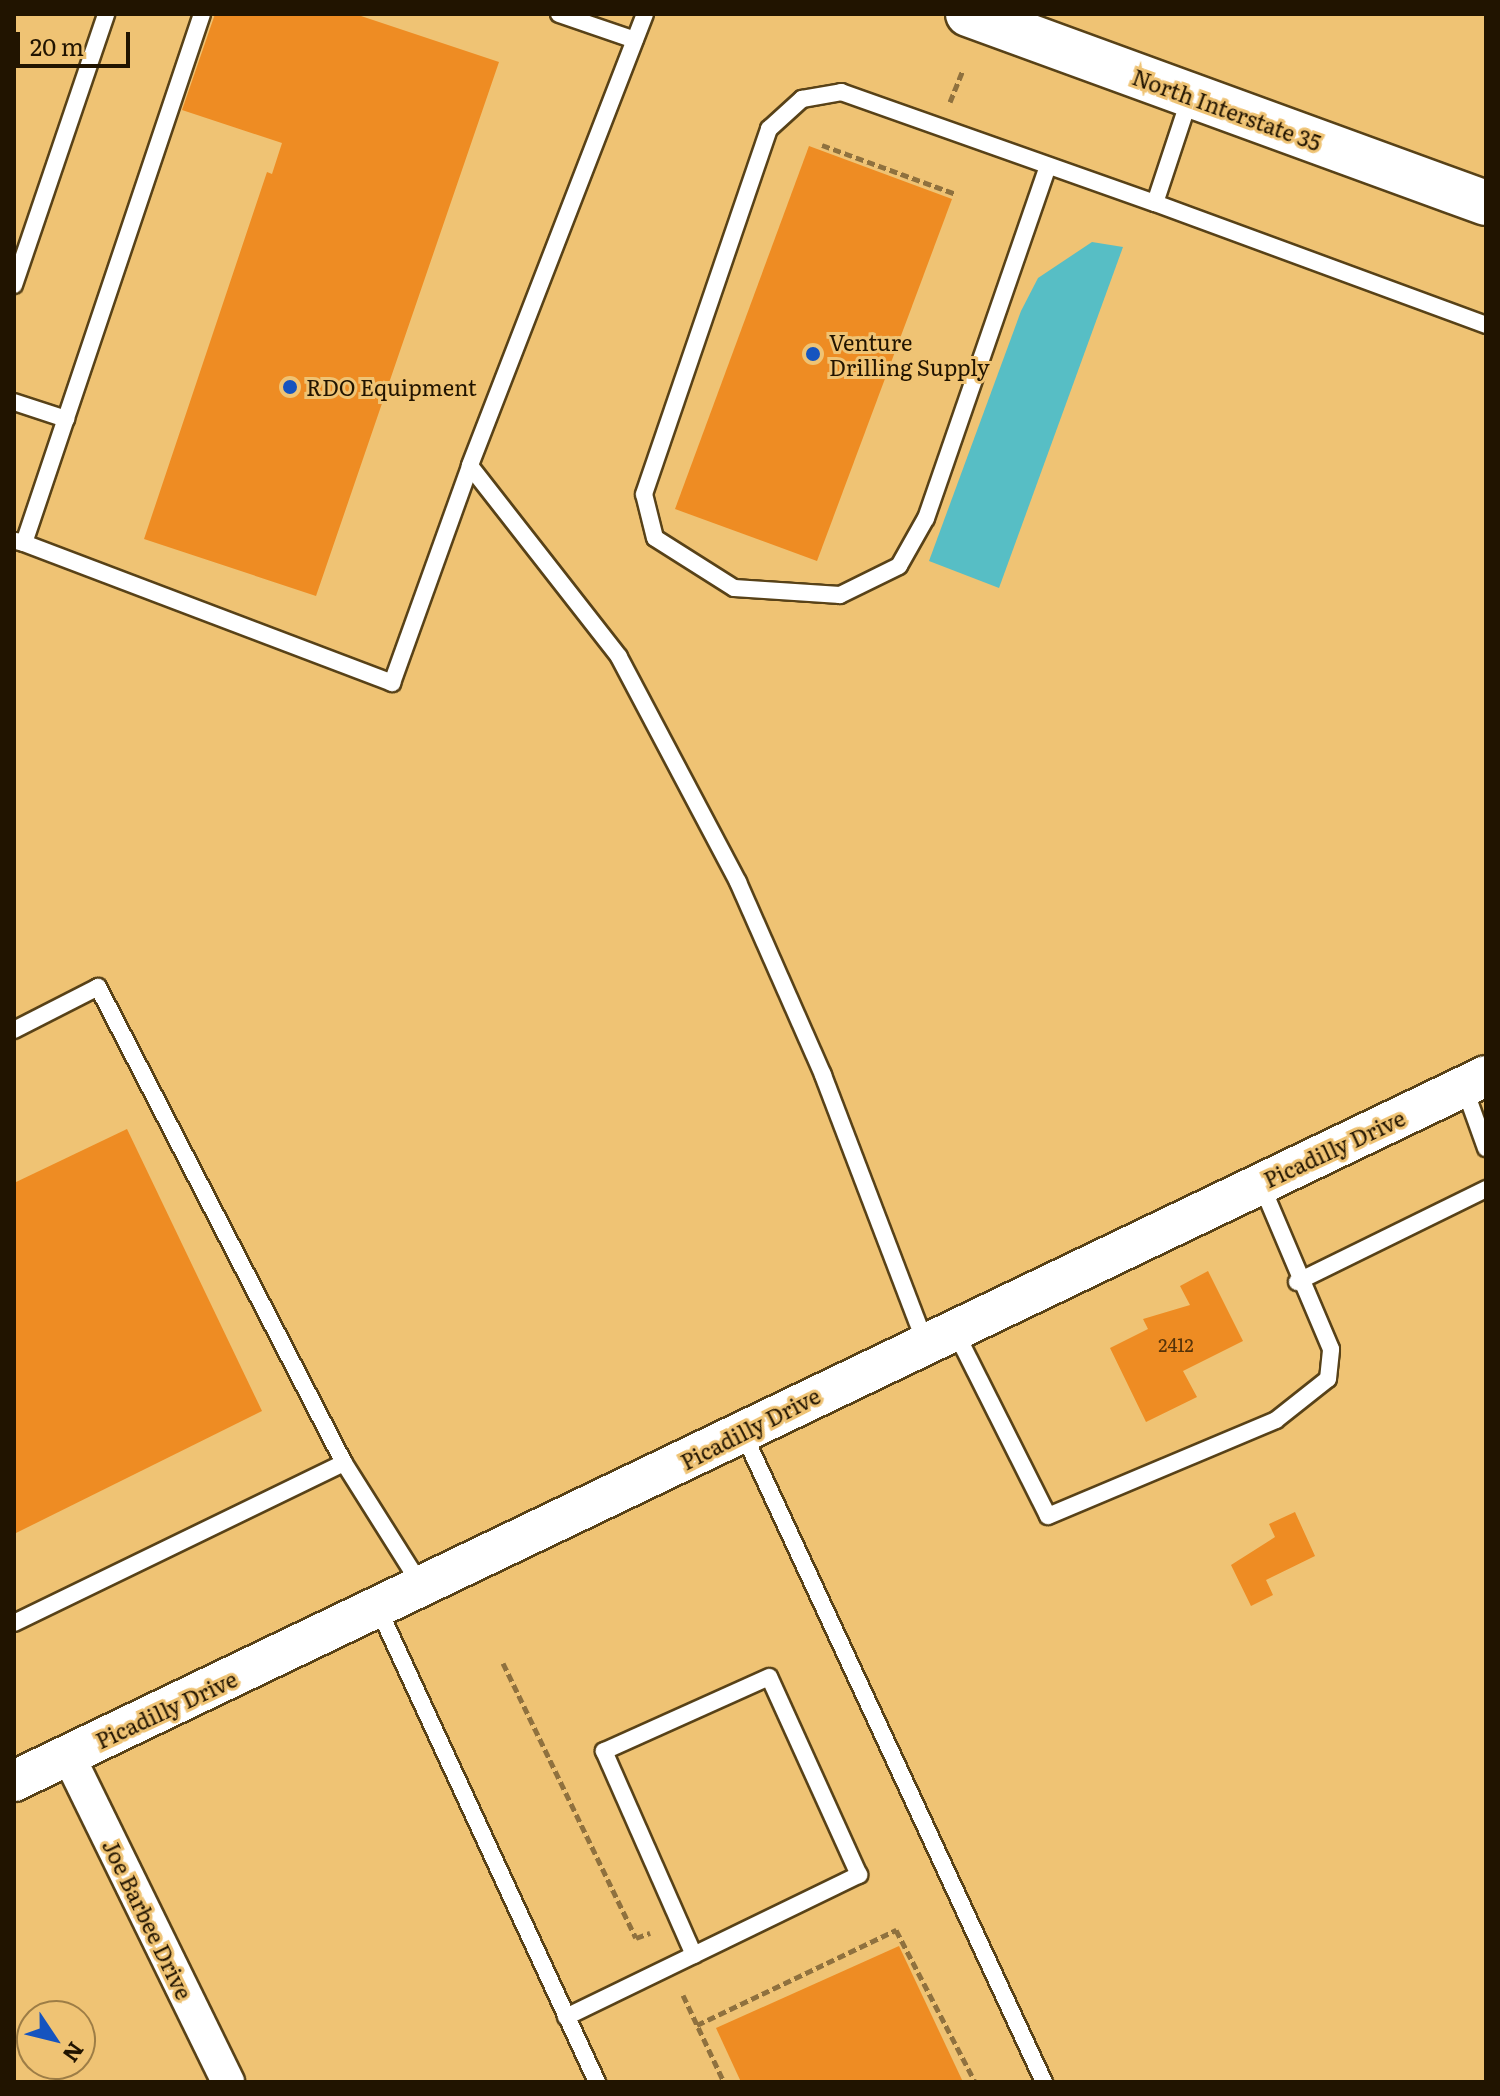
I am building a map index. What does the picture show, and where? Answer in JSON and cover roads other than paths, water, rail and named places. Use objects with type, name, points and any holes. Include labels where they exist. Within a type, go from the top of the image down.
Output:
[{"type":"main road","name":"North Interstate 35","points":[[968,14],[1486,203]]},
{"type":"street","name":"Picadilly Drive","points":[[14,1781],[1260,1182],[1475,1082]]},
{"type":"street","name":"Joe Barbee Drive","points":[[68,1755],[228,2082]]},
{"type":"lane","points":[[14,285],[106,14]]},
{"type":"lane","points":[[202,14],[66,419],[19,541],[392,683],[470,466],[645,14]]},
{"type":"lane","points":[[559,14],[635,40]]},
{"type":"lane","points":[[1048,166],[926,518],[899,566],[840,595],[734,588],[655,538],[644,494],[769,129],[802,99],[841,92],[1155,203],[1486,325]]},
{"type":"lane","points":[[1155,203],[1191,96]]},
{"type":"lane","points":[[14,402],[66,419]]},
{"type":"lane","points":[[470,466],[619,657],[738,882],[939,1336],[1048,1516],[1276,1420],[1328,1379],[1331,1349],[1297,1282],[1260,1182]]},
{"type":"lane","points":[[14,1030],[98,987],[344,1463],[422,1587]]},
{"type":"lane","points":[[1475,1082],[1486,1148]]},
{"type":"lane","points":[[1297,1282],[1486,1189]]},
{"type":"lane","points":[[743,1432],[1044,2082]]},
{"type":"lane","points":[[14,1623],[344,1463]]},
{"type":"lane","points":[[378,1608],[597,2082]]},
{"type":"lane","points":[[566,2017],[694,1955],[859,1875],[769,1677],[604,1751],[694,1955]]},
{"type":"water","points":[[1092,242],[1123,247],[999,588],[929,561],[1021,311],[1038,278]]},
{"type":"place","name":"Venture Drilling Supply","points":[[813,354]]},
{"type":"place","name":"RDO Equipment","points":[[290,387]]}]
